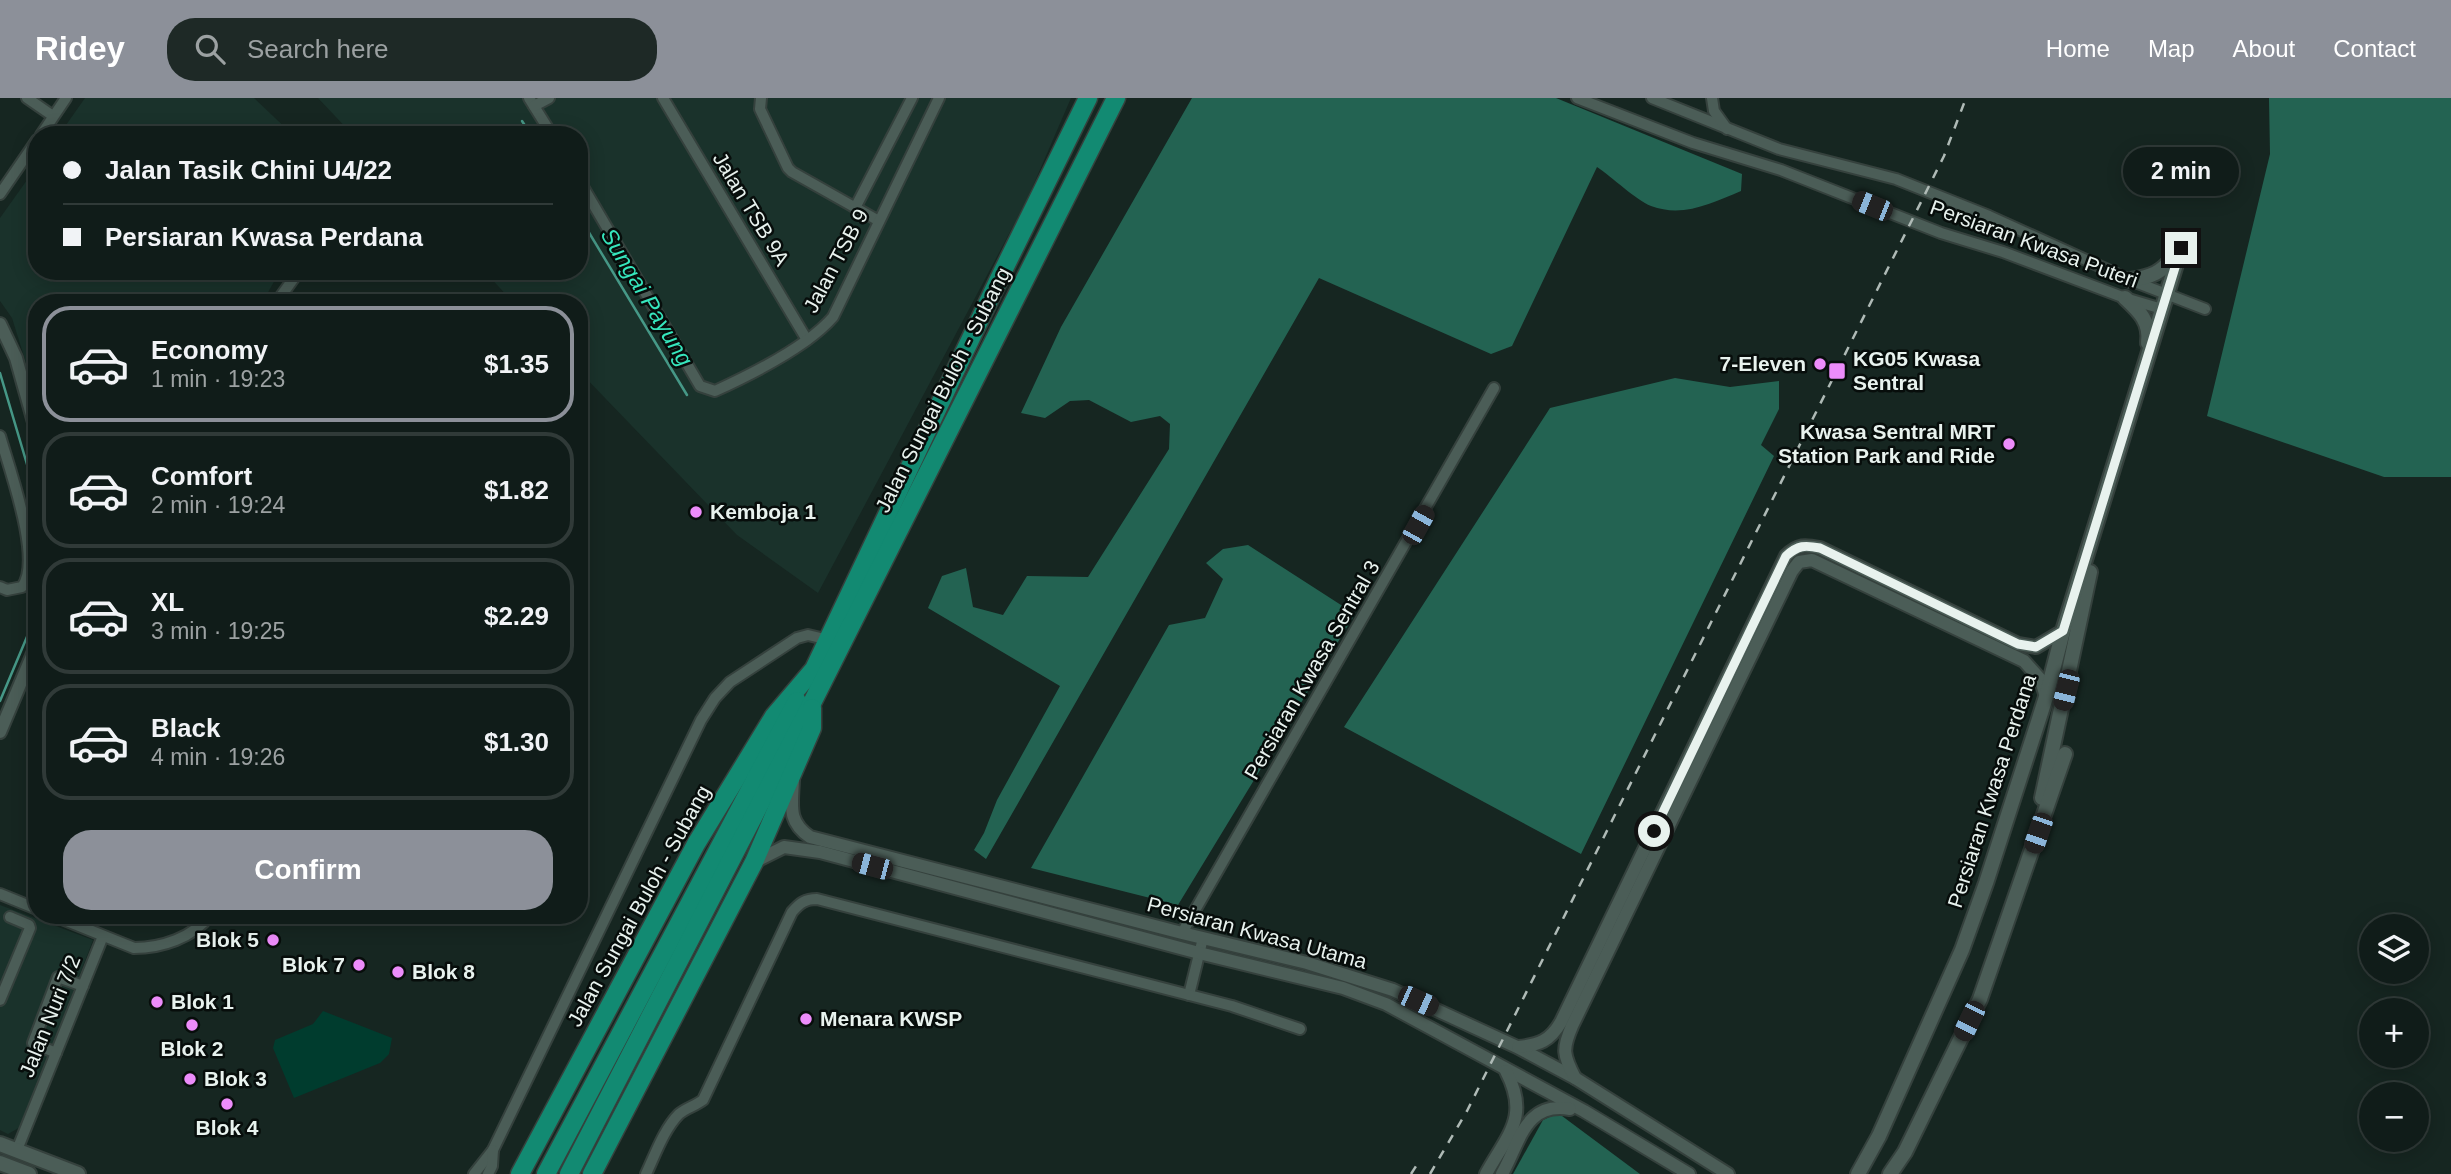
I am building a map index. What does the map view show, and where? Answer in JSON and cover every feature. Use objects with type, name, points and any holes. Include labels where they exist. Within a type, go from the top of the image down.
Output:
[{"type":"highway","name":"Jalan Sungai Buloh - Subang","points":[[569,1174],[779,749],[814,669],[999,279],[1088,98]]},
{"type":"highway","points":[[961,361],[973,351],[1103,98]]},
{"type":"highway","name":"Jalan Sungai Buloh - Subang","points":[[545,1174],[779,749],[812,703],[1116,98]]},
{"type":"highway","name":"Jalan Sungai Buloh - Subang","points":[[520,1174],[696,844],[774,716],[814,669]]},
{"type":"highway","name":"Jalan Sungai Buloh - Subang","points":[[592,1174],[754,862],[812,728],[812,703]]},
{"type":"main road","name":"Persiaran Kwasa Perdana","points":[[1858,1174],[1879,1136],[1962,950],[1986,883],[2046,697],[2063,631],[2181,248],[2165,269],[2151,277],[2130,280]]},
{"type":"main road","points":[[2125,298],[2144,318],[2149,334],[2143,375]]},
{"type":"main road","points":[[2038,833],[2043,792],[2077,642],[2101,512]]},
{"type":"main road","points":[[1896,1174],[1980,999],[2065,754]]},
{"type":"main road","points":[[0,1144],[78,1174]]},
{"type":"main road","points":[[1890,1174],[1905,1152]]},
{"type":"main road","points":[[0,1163],[26,1173]]},
{"type":"street","points":[[27,98],[53,116]]},
{"type":"street","points":[[47,126],[66,98]]},
{"type":"street","points":[[547,126],[532,102],[549,98]]},
{"type":"street","name":"Jalan TSB 9A","points":[[663,98],[807,340]]},
{"type":"street","points":[[761,98],[760,109],[788,168],[879,221]]},
{"type":"street","points":[[855,208],[912,98]]},
{"type":"street","name":"Jalan TSB 9","points":[[588,195],[700,386],[708,391],[715,391],[807,340],[832,317],[939,98]]},
{"type":"street","name":"Persiaran Kwasa Puteri","points":[[1577,98],[1693,143],[1781,170],[1941,233],[2003,252],[2125,298],[2162,309]]},
{"type":"street","points":[[1656,100],[1673,98]]},
{"type":"street","points":[[1712,98],[1714,111],[1727,129]]},
{"type":"street","name":"Persiaran Kwasa Puteri","points":[[1656,100],[1779,149],[1896,179],[1989,216],[2130,280],[2205,310]]},
{"type":"street","points":[[0,194],[4,180],[28,151]]},
{"type":"street","points":[[0,324],[16,358],[28,395]]},
{"type":"street","name":"Persiaran Kwasa Sentral 3","points":[[1182,933],[1494,388]]},
{"type":"street","points":[[0,436],[25,524],[28,548]]},
{"type":"street","points":[[1517,1047],[1546,1041],[1561,1022],[1786,556],[1795,547],[1806,545],[1820,548],[2018,644],[2036,647],[2063,631]]},
{"type":"street","points":[[1795,547],[1799,562]]},
{"type":"street","points":[[1575,1078],[1566,1061],[1564,1049],[1572,1026],[1792,571],[1799,562],[1812,560],[2024,660],[2041,680],[2046,697]]},
{"type":"street","points":[[0,587],[6,590],[22,587],[28,575]]},
{"type":"street","points":[[474,1174],[493,1150],[701,720],[715,698],[730,682],[797,638],[808,635],[830,640]]},
{"type":"street","points":[[1,727],[28,665]]},
{"type":"street","name":"Persiaran Kwasa Utama","points":[[794,773],[792,814],[800,831],[810,837],[1182,933],[1307,962],[1393,990],[1517,1047],[1575,1078],[1728,1174]]},
{"type":"street","name":"Persiaran Kwasa Utama","points":[[754,862],[784,847],[820,852],[1354,992],[1386,1004],[1584,1111],[1689,1174]]},
{"type":"street","points":[[0,894],[28,906]]},
{"type":"street","points":[[646,1174],[676,1118],[685,1109],[696,1106],[703,1100],[792,912],[808,899],[817,899],[1189,995],[1270,1017],[1300,1029]]},
{"type":"street","points":[[0,1000],[30,928],[29,925],[5,915],[18,902]]},
{"type":"street","points":[[74,924],[134,948],[160,947],[202,924]]},
{"type":"street","name":"Jalan Nuri 7/2","points":[[17,1150],[103,936]]},
{"type":"street","points":[[1189,995],[1203,938]]},
{"type":"street","points":[[56,1053],[33,1043],[58,976],[83,986]]},
{"type":"street","points":[[1486,1174],[1518,1112],[1515,1088],[1506,1071]]},
{"type":"street","points":[[1502,1174],[1531,1118],[1539,1111],[1556,1107],[1584,1111]]},
{"type":"street","points":[[488,1174],[492,1166],[493,1150]]},
{"type":"shaded area","points":[[85,98],[254,98],[284,126],[65,126]]},
{"type":"shaded area","points":[[318,98],[1071,98],[1026,202],[818,593],[737,535],[588,380],[588,294],[506,294],[492,280],[588,280],[588,126],[344,126]]},
{"type":"shaded area","points":[[28,179],[28,280],[275,280],[267,294],[28,294],[28,369],[12,318],[0,301],[0,218]]},
{"type":"shaded area","points":[[0,905],[28,916],[28,924],[50,924],[93,940],[22,1126],[8,1134],[0,1130]]},
{"type":"green space","points":[[1192,98],[1556,98],[1742,174],[1741,191],[1697,208],[1663,209],[1638,199],[1597,167],[1512,346],[1491,354],[1319,278],[986,859],[974,850],[997,800],[1060,686],[928,608],[942,576],[966,568],[973,607],[1003,615],[1027,576],[1088,577],[1169,449],[1170,424],[1160,416],[1131,422],[1089,400],[1070,401],[1045,418],[1021,413],[1061,327]]},
{"type":"green space","points":[[2269,98],[2451,98],[2451,477],[2384,477],[2207,416],[2270,154]]},
{"type":"green space","points":[[1675,378],[1730,387],[1779,381],[1779,409],[1761,445],[1774,456],[1581,854],[1344,727],[1550,408]]},
{"type":"green space","points":[[1248,545],[1355,614],[1178,905],[1031,868],[1169,625],[1205,618],[1223,579],[1206,563],[1223,549]]},
{"type":"green space","points":[[323,1011],[392,1038],[389,1054],[380,1063],[294,1098],[273,1048],[275,1040],[313,1024]]},
{"type":"green space","points":[[1558,1113],[1640,1174],[1513,1174],[1543,1120]]},
{"type":"waterway","name":"Sungai Payung","points":[[522,121],[525,126]]},
{"type":"waterway","name":"Sungai Payung","points":[[588,231],[687,395]]},
{"type":"waterway","points":[[0,373],[28,468]]},
{"type":"waterway","points":[[0,701],[28,634]]},
{"type":"railway","points":[[1430,1174],[1467,1111],[1944,156],[1966,98]]},
{"type":"railway","points":[[1411,1174],[1420,1160]]},
{"type":"place","name":"7-Eleven","points":[[1820,364]]},
{"type":"place","name":"KG05 Kwasa Sentral","points":[[1837,371]]},
{"type":"place","name":"Kwasa Sentral MRT Station Park and Ride","points":[[2009,444]]},
{"type":"place","name":"Kemboja 1","points":[[696,512]]},
{"type":"place","name":"Blok 5","points":[[273,940]]},
{"type":"place","name":"Blok 7","points":[[359,965]]},
{"type":"place","name":"Blok 8","points":[[398,972]]},
{"type":"place","name":"Blok 1","points":[[157,1002]]},
{"type":"place","name":"Menara KWSP","points":[[806,1019]]},
{"type":"place","name":"Blok 2","points":[[192,1025]]},
{"type":"place","name":"Blok 3","points":[[190,1079]]},
{"type":"place","name":"Blok 4","points":[[227,1104]]},
{"type":"route","points":[[1654,831],[1786,556],[1795,547],[1806,545],[1820,548],[2018,644],[2036,647],[2063,631],[2181,248]]}]
